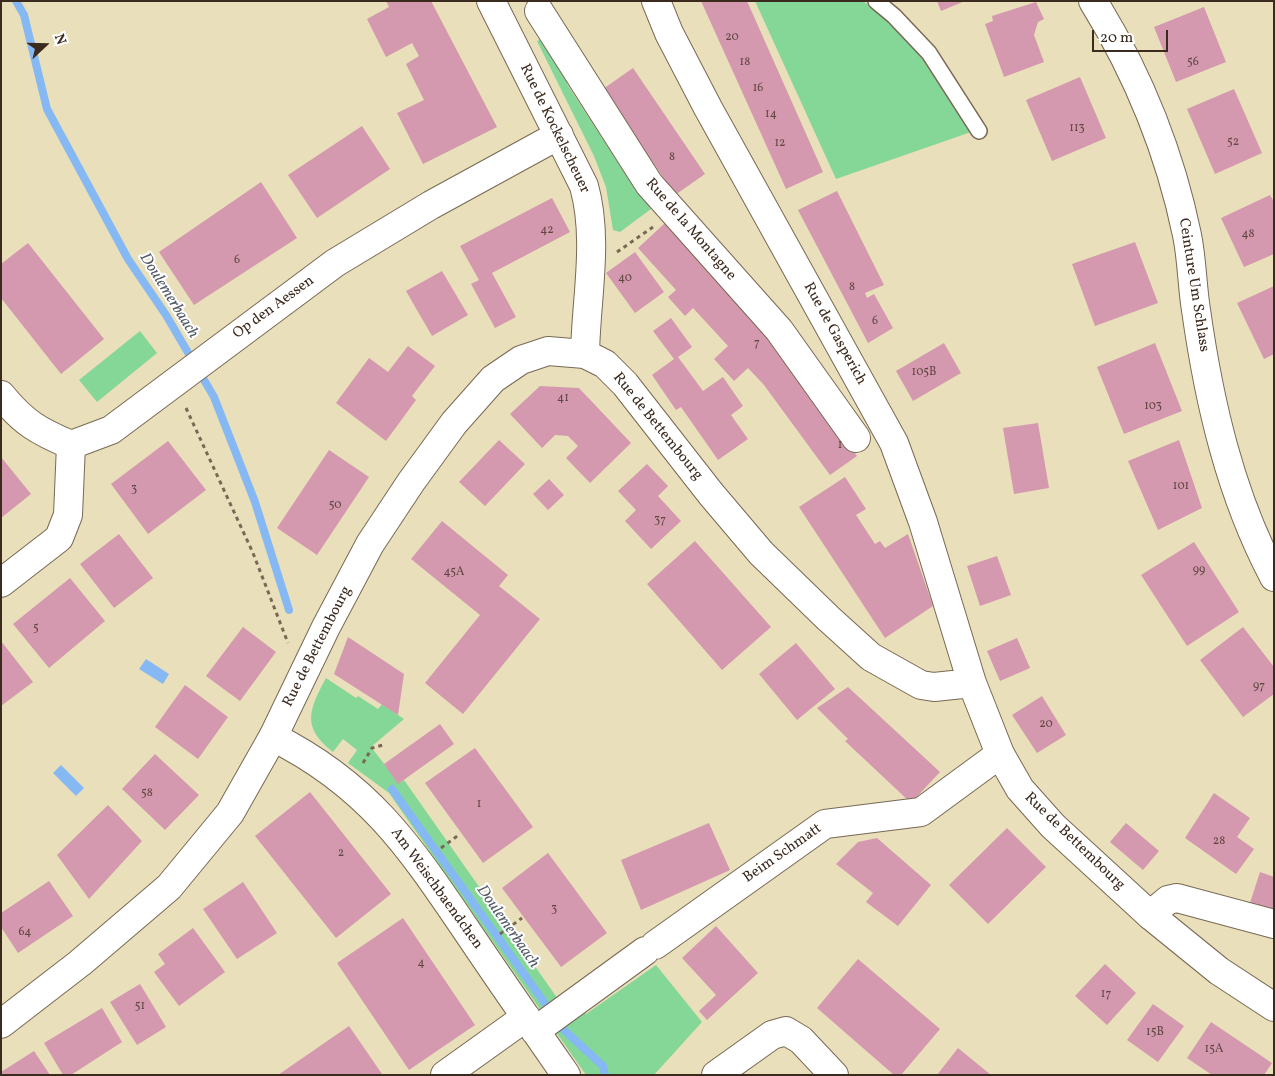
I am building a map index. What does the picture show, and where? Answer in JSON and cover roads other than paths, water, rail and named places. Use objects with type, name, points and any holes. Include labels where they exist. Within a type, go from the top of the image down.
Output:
[{"type":"street","name":"Rue de Kockelscheuer","points":[[491,1],[584,186],[590,208],[591,252],[584,354]]},
{"type":"street","name":"Rue de Gasperich","points":[[656,1],[669,33],[708,108],[894,443],[923,522],[972,684]]},
{"type":"street","name":"Ceinture Um Schlass","points":[[1094,2],[1132,73],[1166,156],[1187,236],[1196,311],[1222,447],[1266,543],[1274,577]]},
{"type":"street","name":"Rue de la Montagne","points":[[505,29],[536,6],[649,184],[673,214],[779,330],[856,438]]},
{"type":"street","name":"Op den Aessen","points":[[71,445],[111,430],[335,263],[431,205],[559,135]]},
{"type":"street","name":"Rue de Bettembourg","points":[[1,1024],[80,963],[169,887],[230,813],[273,737],[326,627],[370,544],[410,482],[454,423],[493,379],[521,360],[548,351],[584,354],[605,364],[625,384],[711,494],[761,553],[871,657],[921,684],[934,687],[972,684],[1000,754],[1020,789],[1053,826],[1150,915],[1219,971],[1274,1007]]},
{"type":"street","points":[[1,395],[16,412],[39,432],[71,445],[68,515],[59,538],[1,583]]},
{"type":"street","name":"Am Weischbaendchen","points":[[273,737],[306,755],[350,785],[387,821],[543,1019],[566,1075]]},
{"type":"street","name":"Beim Schmatt","points":[[445,1075],[543,1019],[650,948],[825,824],[921,812],[1000,754]]},
{"type":"street","points":[[1150,915],[1162,903],[1177,898],[1274,924]]},
{"type":"street","points":[[716,1075],[772,1035],[786,1031],[801,1040],[834,1075]]},
{"type":"lane","points":[[876,1],[894,16],[929,52],[979,131]]},
{"type":"water","points":[[146,659],[169,674],[163,684],[139,669]]},
{"type":"water","points":[[61,765],[84,788],[76,796],[53,773]]},
{"type":"waterway","name":"Doulemerbaach","points":[[16,1],[24,15],[47,109],[128,259],[166,315],[214,397],[255,502],[289,610]]},
{"type":"waterway","name":"Doulemerbaach","points":[[392,789],[564,1030],[603,1066],[605,1075]]}]
